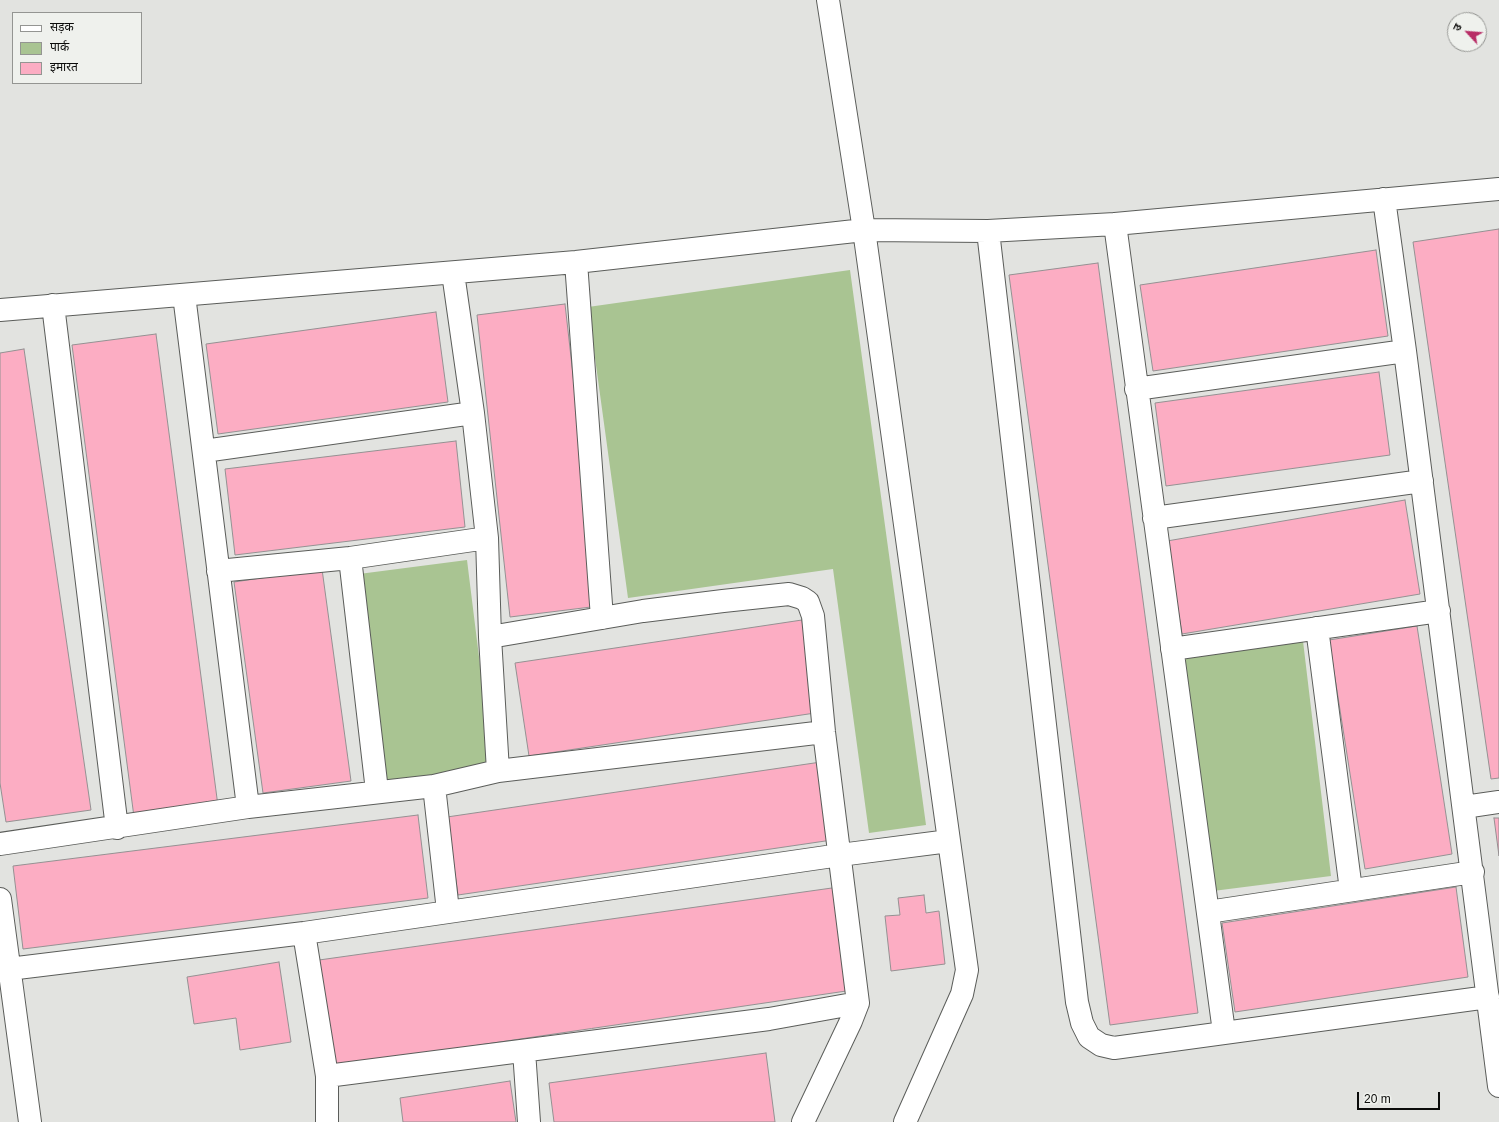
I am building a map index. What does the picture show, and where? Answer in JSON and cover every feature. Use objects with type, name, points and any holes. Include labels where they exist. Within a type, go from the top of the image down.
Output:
[{"type":"street","points":[[828,0],[864,230],[967,970],[966,982],[962,994],[905,1122]]},
{"type":"street","points":[[0,310],[576,262],[864,230],[988,231],[1115,224],[1499,189]]},
{"type":"street","points":[[1384,199],[1439,611],[1499,1086]]},
{"type":"street","points":[[1115,224],[1136,389],[1224,1032]]},
{"type":"street","points":[[988,231],[1077,1002],[1082,1023],[1089,1037],[1101,1045],[1114,1048],[1488,997]]},
{"type":"street","points":[[576,262],[602,618]]},
{"type":"street","points":[[453,273],[474,413],[488,538],[490,636],[498,771]]},
{"type":"street","points":[[184,295],[248,806]]},
{"type":"street","points":[[53,306],[117,828]]},
{"type":"street","points":[[1136,389],[1405,351]]},
{"type":"street","points":[[204,451],[474,413]]},
{"type":"street","points":[[1154,518],[1422,481]]},
{"type":"street","points":[[218,571],[350,558],[488,538]]},
{"type":"street","points":[[350,558],[377,791]]},
{"type":"street","points":[[490,636],[643,611],[723,601],[789,594],[802,598],[808,602],[813,616],[824,732],[858,1003],[804,1122]]},
{"type":"street","points":[[1172,649],[1439,611]]},
{"type":"street","points":[[1317,628],[1351,890]]},
{"type":"street","points":[[0,844],[117,828],[248,806],[434,786],[498,771],[824,732]]},
{"type":"street","points":[[434,786],[448,911]]},
{"type":"street","points":[[1464,807],[1499,802]]},
{"type":"street","points":[[9,969],[304,934],[448,911],[840,855],[949,841]]},
{"type":"street","points":[[1208,912],[1472,872]]},
{"type":"street","points":[[0,899],[30,1122]]},
{"type":"street","points":[[304,934],[326,1076],[327,1122]]},
{"type":"street","points":[[326,1076],[769,1020],[858,1003]]},
{"type":"street","points":[[524,1051],[529,1122]]},
{"type":"green space","points":[[850,270],[926,825],[869,833],[833,569],[628,598],[588,307]]},
{"type":"green space","points":[[467,560],[493,770],[385,784],[359,574]]},
{"type":"green space","points":[[1303,641],[1331,876],[1213,891],[1185,656]]},
{"type":"building","points":[[1499,229],[1499,778],[1491,779],[1413,242]]},
{"type":"building","points":[[1376,250],[1388,336],[1153,371],[1140,285]]},
{"type":"building","points":[[1098,263],[1198,1013],[1110,1025],[1009,275]]},
{"type":"building","points":[[565,304],[599,606],[510,617],[477,315]]},
{"type":"building","points":[[436,312],[448,402],[218,434],[206,344]]},
{"type":"building","points":[[156,334],[218,806],[134,817],[72,345]]},
{"type":"building","points":[[24,349],[91,810],[6,822],[0,783],[0,353]]},
{"type":"building","points":[[1379,372],[1390,455],[1166,486],[1155,403]]},
{"type":"building","points":[[456,441],[465,527],[235,555],[225,469]]},
{"type":"building","points":[[1405,500],[1420,594],[1182,634],[1167,541]]},
{"type":"building","points":[[322,569],[351,781],[263,793],[234,582]]},
{"type":"building","points":[[802,620],[815,713],[529,756],[515,663]]},
{"type":"building","points":[[1417,626],[1452,854],[1365,869],[1329,640]]},
{"type":"building","points":[[821,762],[832,840],[458,895],[447,817]]},
{"type":"building","points":[[418,815],[428,898],[23,949],[13,866]]},
{"type":"building","points":[[1494,818],[1499,818],[1499,856]]},
{"type":"building","points":[[839,887],[853,990],[330,1067],[312,961]]},
{"type":"building","points":[[1456,887],[1468,977],[1235,1012],[1222,923]]},
{"type":"building","points":[[924,895],[926,913],[939,911],[945,964],[891,971],[885,916],[900,915],[898,898]]},
{"type":"building","points":[[279,962],[291,1042],[240,1050],[236,1018],[194,1024],[187,977]]},
{"type":"building","points":[[766,1053],[775,1122],[554,1122],[549,1083]]},
{"type":"building","points":[[510,1081],[516,1122],[403,1122],[400,1098]]}]
